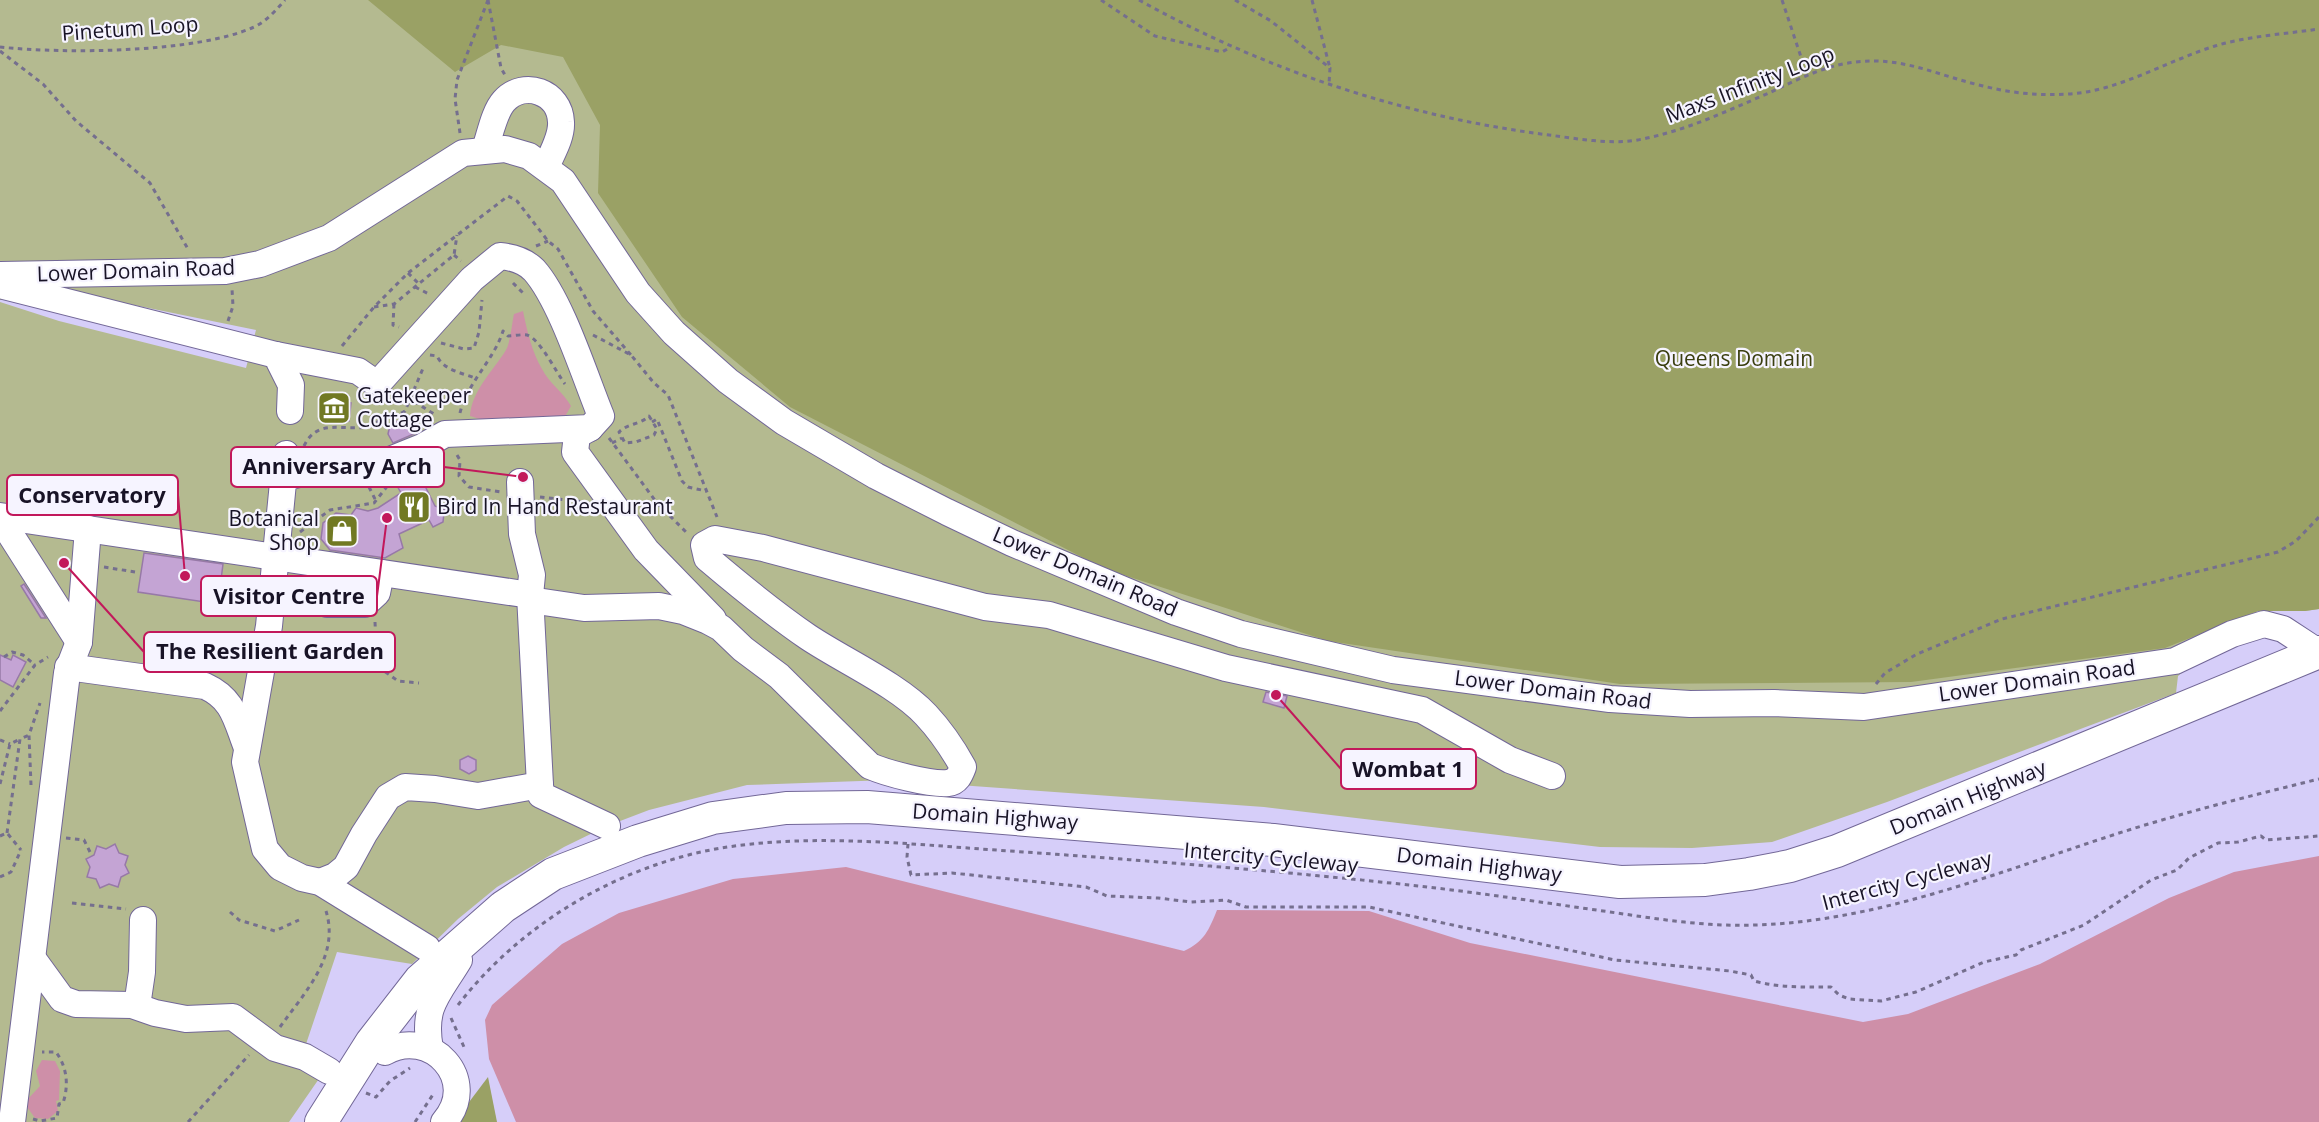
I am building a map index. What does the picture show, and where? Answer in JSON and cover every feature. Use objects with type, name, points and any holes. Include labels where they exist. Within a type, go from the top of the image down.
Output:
[{"type":"main road","name":"Domain Highway","points":[[321,1122],[391,1014],[450,950],[502,907],[606,841],[713,818],[786,808],[867,807],[1273,840],[1620,882],[1705,880],[1790,866],[1837,851],[2318,652]]},
{"type":"main road","name":"Domain Highway","points":[[342,1122],[385,1052],[431,990],[459,960],[509,916],[606,841]]},
{"type":"street","points":[[474,151],[502,103],[513,93],[530,89],[547,95],[558,106],[561,123],[546,166]]},
{"type":"street","name":"Lower Domain Road","points":[[0,275],[225,271],[260,264],[329,238],[474,151],[505,149],[529,156],[546,166],[563,181],[578,200],[638,293],[674,333],[728,381],[784,422],[876,476],[1012,543],[1176,612],[1241,634],[1393,670],[1610,699],[1690,704],[1774,703],[1864,707],[2175,661],[2254,625],[2264,624],[2283,629],[2318,652]]},
{"type":"street","points":[[0,285],[221,339],[276,355],[358,371],[371,380],[381,380],[476,276],[500,256],[521,261],[532,268],[541,280],[565,327],[596,422]]},
{"type":"street","points":[[276,355],[291,385],[290,411]]},
{"type":"street","points":[[283,478],[312,471],[380,464],[451,431],[596,422]]},
{"type":"street","points":[[596,422],[577,435],[575,452],[660,564],[743,650],[778,676],[870,766],[889,774],[949,783],[960,777],[963,767],[952,748],[926,715],[896,691],[856,669],[769,609],[707,558],[704,545],[715,539],[763,548],[985,607],[1049,615],[1226,668],[1422,710],[1510,760],[1552,776]]},
{"type":"street","points":[[294,448],[283,478],[269,626],[245,762],[265,849],[280,867],[316,881],[427,948]]},
{"type":"street","points":[[520,488],[522,534],[532,575],[530,598],[541,795],[606,841]]},
{"type":"street","points":[[0,517],[276,553],[584,608],[659,606],[683,611],[721,628]]},
{"type":"street","points":[[0,517],[80,642]]},
{"type":"street","points":[[19,1117],[23,1038],[47,835],[61,658],[80,642],[88,530]]},
{"type":"street","points":[[630,606],[649,593],[659,579],[660,564]]},
{"type":"street","points":[[273,592],[310,597],[327,604],[347,606],[365,604],[378,593],[381,573]]},
{"type":"street","points":[[269,626],[286,611],[310,597]]},
{"type":"street","points":[[61,658],[211,688],[228,700],[247,748]]},
{"type":"street","points":[[316,881],[335,876],[346,867],[388,797],[405,787],[478,796],[540,784]]},
{"type":"street","points":[[137,914],[142,972],[137,1006]]},
{"type":"street","points":[[33,959],[62,999],[76,1004],[137,1006],[186,1019],[233,1017],[275,1048],[305,1058],[329,1071]]},
{"type":"street","points":[[421,1058],[430,1008],[459,960]]},
{"type":"street","points":[[385,1052],[401,1046],[421,1058],[450,1068],[458,1084],[450,1115],[444,1122]]},
{"type":"path","name":"Pinetum Loop","points":[[0,49],[109,50],[174,45],[237,34],[257,26],[285,0]]},
{"type":"path","points":[[488,0],[501,68],[513,93]]},
{"type":"path","points":[[474,151],[455,99],[457,80],[488,0]]},
{"type":"path","points":[[1101,0],[1155,36],[1222,52],[1232,47]]},
{"type":"path","name":"Maxs Infinity Loop","points":[[1139,0],[1232,47],[1329,84],[1452,118],[1515,131],[1600,141],[1644,139],[1702,123],[1807,75],[1855,62],[1894,60],[1980,86],[2030,95],[2073,94],[2107,86],[2217,45],[2319,29]]},
{"type":"path","points":[[1235,0],[1271,21],[1330,68]]},
{"type":"path","points":[[1312,0],[1330,68],[1329,84]]},
{"type":"path","points":[[1782,0],[1807,75]]},
{"type":"path","points":[[0,49],[43,84],[76,120],[150,183],[187,249],[195,252]]},
{"type":"path","points":[[374,307],[394,304],[454,255],[458,233]]},
{"type":"path","points":[[221,339],[233,306],[233,292],[225,271]]},
{"type":"path","points":[[408,273],[419,284]]},
{"type":"path","points":[[437,342],[464,349],[474,348],[483,313],[482,296],[476,276]]},
{"type":"path","points":[[509,280],[526,296]]},
{"type":"path","points":[[565,327],[579,328],[631,355],[654,383],[668,395],[706,491],[730,543]]},
{"type":"path","points":[[567,387],[542,349],[528,335],[508,336],[503,331],[499,344],[489,356],[451,431],[455,450],[460,460],[459,476],[469,487],[520,488],[600,507],[615,507]]},
{"type":"path","points":[[294,448],[318,428],[369,426],[385,416],[399,416],[405,411],[428,355],[433,349]]},
{"type":"path","points":[[428,355],[437,356],[458,375],[477,379]]},
{"type":"path","points":[[381,380],[429,412],[451,431]]},
{"type":"path","points":[[649,416],[657,429],[654,435],[636,442],[625,443],[622,438],[619,432],[626,426],[640,423],[649,416]]},
{"type":"path","points":[[652,422],[657,419],[682,481],[688,487],[706,491]]},
{"type":"path","points":[[596,422],[657,503],[682,531],[704,545]]},
{"type":"path","points":[[612,443],[622,438]]},
{"type":"path","points":[[369,487],[378,508]]},
{"type":"path","points":[[276,553],[330,510],[357,507]]},
{"type":"path","points":[[1864,707],[1878,679],[1884,673],[1934,647],[2002,619],[2278,552],[2296,541],[2319,517]]},
{"type":"path","points":[[85,565],[135,572]]},
{"type":"path","points":[[370,600],[378,638],[377,666],[398,681],[419,683]]},
{"type":"path","points":[[4,657],[12,652],[18,653],[36,665]]},
{"type":"path","points":[[0,711],[36,665],[49,657],[61,658]]},
{"type":"path","points":[[0,740],[10,744],[29,735]]},
{"type":"path","points":[[0,877],[11,872],[21,850],[7,833],[20,739]]},
{"type":"path","points":[[0,784],[10,744]]},
{"type":"path","name":"Intercity Cycleway","points":[[415,1122],[464,1047],[450,1017],[464,997],[512,947],[558,913],[590,895],[648,868],[713,849],[794,842],[908,844],[1417,886],[1698,924],[1761,925],[1818,920],[1879,909],[1934,894],[2139,827],[2319,778]]},
{"type":"path","points":[[0,836],[7,833]]},
{"type":"path","points":[[47,835],[84,840],[92,856]]},
{"type":"path","points":[[908,844],[907,857],[911,875],[952,873],[1086,886],[1107,896],[1191,902],[1226,900],[1246,907],[1369,908],[1615,960],[1731,971],[1751,975],[1754,981],[1763,983],[1785,987],[1831,987],[1839,995],[1849,999],[1881,1001],[1916,992],[1984,962],[2016,956],[2021,951],[2084,925],[2151,880],[2177,870],[2189,858],[2218,843],[2238,842],[2261,836],[2266,840],[2319,836]]},
{"type":"path","points":[[188,1122],[265,1040],[312,981],[330,944],[330,924],[316,881]]},
{"type":"path","points":[[72,903],[137,914]]},
{"type":"path","points":[[230,912],[239,920],[275,931],[299,920]]},
{"type":"path","points":[[19,1117],[48,1121],[57,1118],[59,1104],[63,1103],[66,1094],[63,1063],[56,1052],[37,1053],[31,1039],[23,1038]]},
{"type":"path","points":[[361,1090],[376,1097],[390,1081],[421,1058]]},
{"type":"green space","name":"Queens Domain","points":[[0,0],[2319,0],[2319,609],[2258,611],[2178,676],[2176,693],[1887,802],[1772,842],[1692,848],[1600,847],[1264,807],[889,780],[747,785],[649,810],[607,826],[564,847],[497,887],[458,919],[412,964],[337,952],[304,1050],[332,1060],[289,1122],[0,1122],[0,302],[59,321],[246,368],[256,330],[80,294],[0,300]]},
{"type":"green space","name":"Queens Domain","points":[[368,0],[2319,0],[2319,609],[2258,611],[2165,648],[1911,682],[1620,684],[1328,641],[1105,569],[790,407],[682,317],[598,193],[600,125],[563,57],[501,45],[455,72]]},
{"type":"green space","points":[[488,1077],[497,1122],[454,1122]]},
{"type":"shaded area","points":[[523,311],[538,362],[548,379],[571,406],[563,420],[489,422],[470,416],[479,389],[507,347],[514,314]]},
{"type":"shaded area","points":[[2319,856],[2319,1122],[516,1122],[489,1059],[485,1020],[492,1005],[562,944],[619,913],[733,879],[846,867],[1184,951],[1205,935],[1217,910],[1369,911],[1470,943],[1863,1022],[1908,1014],[2040,964],[2169,898],[2234,872]]},
{"type":"shaded area","points":[[42,1060],[55,1061],[60,1071],[59,1100],[56,1101],[58,1111],[48,1119],[35,1118],[27,1107],[28,1099],[40,1086],[36,1071]]},
{"type":"building","points":[[321,399],[351,403],[349,421],[319,417]]},
{"type":"building","points":[[401,419],[410,422],[416,433],[393,443],[388,434],[390,425]]},
{"type":"building","points":[[418,472],[435,506],[448,511],[444,513],[443,522],[433,527],[429,520],[399,534],[403,548],[385,558],[330,550],[321,539],[323,523],[336,513],[351,515],[356,508],[368,511],[378,508],[401,493],[395,482]]},
{"type":"building","points":[[144,553],[223,564],[218,604],[138,592]]},
{"type":"building","points":[[24,584],[46,618],[41,618],[21,586]]},
{"type":"building","points":[[0,655],[11,660],[13,655],[26,662],[13,687],[0,680]]},
{"type":"building","points":[[1266,692],[1287,696],[1284,708],[1263,702]]},
{"type":"building","points":[[468,756],[476,760],[476,770],[469,774],[460,769],[460,760]]},
{"type":"building","points":[[115,844],[119,853],[128,856],[125,865],[129,873],[121,877],[118,887],[109,884],[100,888],[96,879],[87,877],[90,867],[86,859],[94,855],[97,846],[106,849]]},
{"type":"place","name":"Gatekeeper Cottage","points":[[334,408]]},
{"type":"place","name":"Anniversary Arch","points":[[523,477]]},
{"type":"place","name":"Bird In Hand Restaurant","points":[[414,507]]},
{"type":"place","name":"Visitor Centre","points":[[387,518]]},
{"type":"place","name":"Botanical Shop","points":[[342,531]]},
{"type":"place","name":"The Resilient Garden","points":[[64,563]]},
{"type":"place","name":"Conservatory","points":[[185,576]]},
{"type":"place","name":"Wombat 1","points":[[1276,695]]}]
